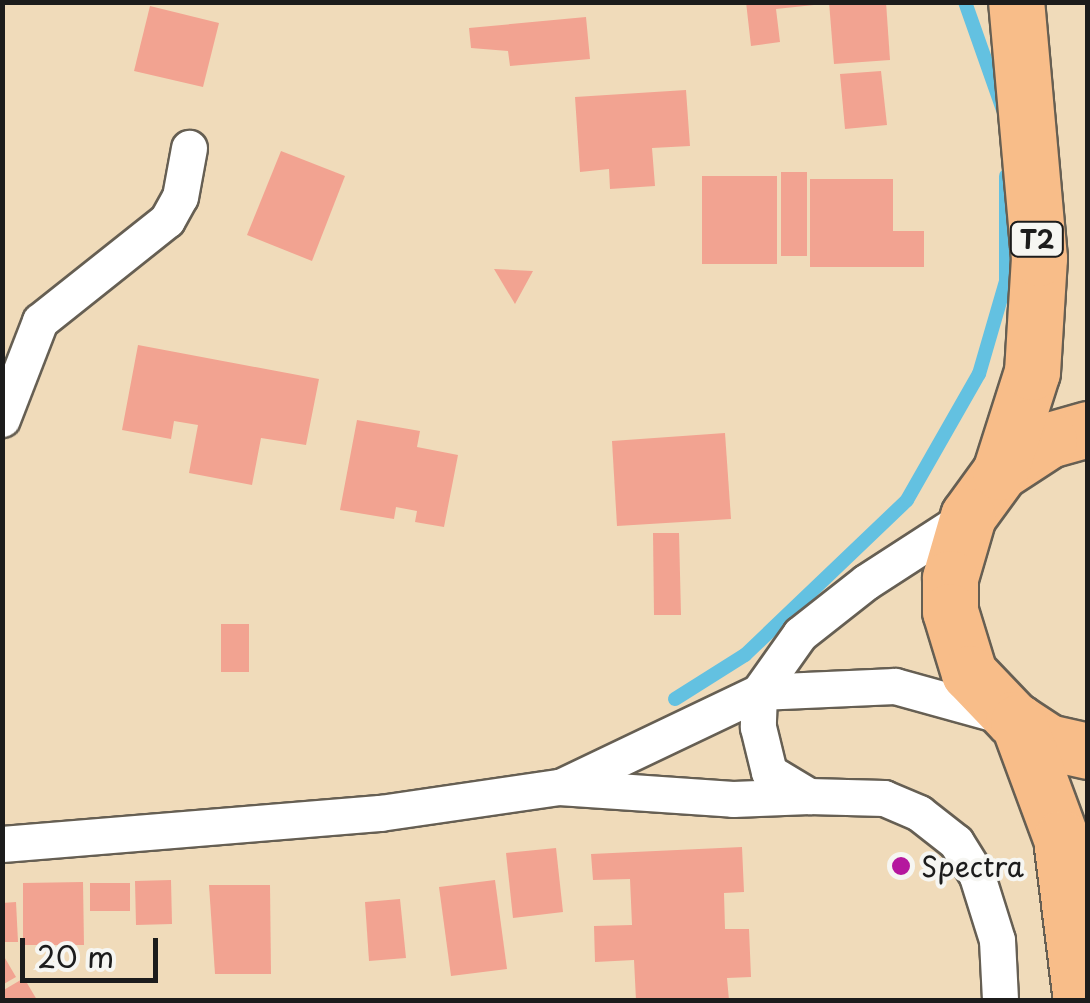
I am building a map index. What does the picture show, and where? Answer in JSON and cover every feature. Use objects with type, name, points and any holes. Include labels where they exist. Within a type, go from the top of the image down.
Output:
[{"type":"main road","name":"T2","points":[[1000,472],[1032,372],[1039,258],[1016,2]]},
{"type":"main road","points":[[1088,430],[1049,440],[1000,472],[968,516],[950,578],[956,644],[969,674],[1016,721],[1048,742],[1088,752]]},
{"type":"main road","points":[[1016,721],[1060,838],[1081,1000]]},
{"type":"street","points":[[2,419],[40,321],[167,220],[180,197],[188,148]]},
{"type":"street","points":[[809,796],[769,772],[758,727],[760,692],[800,634],[866,582],[968,516]]},
{"type":"street","points":[[560,787],[760,692],[895,686],[1016,721]]},
{"type":"street","points":[[2,844],[380,813],[560,787],[733,799],[884,798],[919,813],[956,842],[977,876],[997,940],[1000,1000]]},
{"type":"building","points":[[746,2],[814,5],[776,9],[780,42],[751,46]]},
{"type":"building","points":[[829,2],[886,2],[890,60],[834,64]]},
{"type":"building","points":[[150,6],[219,23],[203,87],[134,71]]},
{"type":"building","points":[[586,17],[590,59],[510,66],[508,51],[471,48],[469,28]]},
{"type":"building","points":[[881,71],[887,125],[845,129],[840,74]]},
{"type":"building","points":[[686,90],[690,146],[652,148],[655,186],[610,189],[609,169],[580,172],[575,97]]},
{"type":"building","points":[[281,151],[345,176],[312,261],[247,235]]},
{"type":"building","points":[[781,172],[807,172],[807,256],[781,256]]},
{"type":"building","points":[[702,176],[777,176],[777,264],[702,264]]},
{"type":"building","points":[[810,179],[893,179],[893,231],[924,231],[924,267],[810,267]]},
{"type":"building","points":[[494,269],[533,271],[515,304]]},
{"type":"building","points":[[138,345],[319,379],[306,445],[261,438],[252,485],[189,473],[198,425],[174,421],[171,439],[122,430]]},
{"type":"building","points":[[357,420],[420,431],[417,447],[458,455],[444,527],[415,522],[417,511],[396,507],[394,519],[340,510]]},
{"type":"building","points":[[725,433],[731,519],[617,526],[612,441]]},
{"type":"building","points":[[653,533],[679,533],[681,615],[654,615]]},
{"type":"building","points":[[221,624],[249,624],[249,672],[221,672]]},
{"type":"building","points":[[742,847],[744,892],[724,893],[725,929],[749,929],[751,977],[727,978],[729,1000],[636,1000],[634,960],[595,962],[594,926],[632,925],[630,879],[593,880],[591,854]]},
{"type":"building","points":[[556,848],[563,912],[513,918],[506,853]]},
{"type":"building","points":[[171,880],[172,924],[136,925],[135,881]]},
{"type":"building","points":[[495,880],[507,969],[451,976],[439,887]]},
{"type":"building","points":[[83,882],[84,945],[23,945],[23,883]]},
{"type":"building","points":[[90,883],[130,883],[130,911],[90,911]]},
{"type":"building","points":[[209,885],[270,885],[271,974],[215,974]]},
{"type":"building","points":[[400,899],[406,958],[369,961],[365,902]]},
{"type":"building","points":[[16,902],[18,942],[2,942],[2,903]]},
{"type":"building","points":[[2,953],[16,977],[2,985]]},
{"type":"building","points":[[24,978],[37,1000],[2,1000],[2,991]]},
{"type":"waterway","points":[[965,2],[1003,110]]},
{"type":"waterway","points":[[675,699],[745,655],[907,500],[979,374],[1006,281],[1006,176]]},
{"type":"place","name":"Spectra","points":[[901,866]]}]
